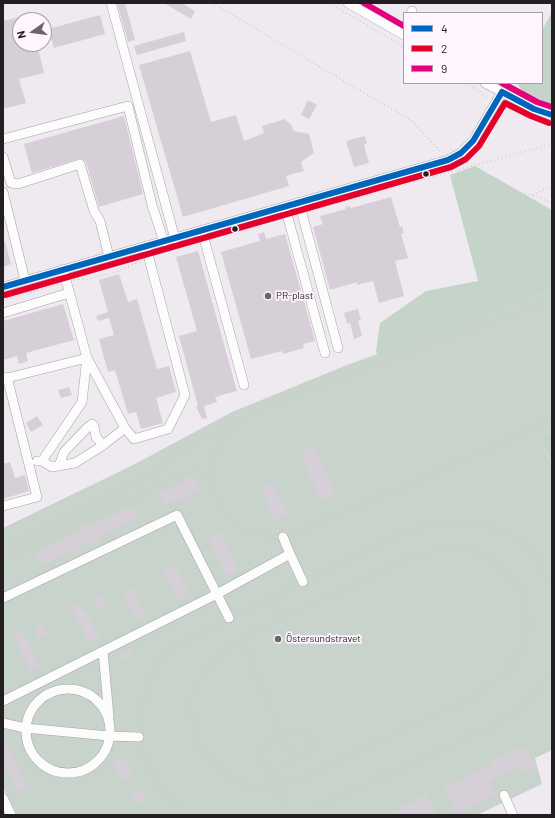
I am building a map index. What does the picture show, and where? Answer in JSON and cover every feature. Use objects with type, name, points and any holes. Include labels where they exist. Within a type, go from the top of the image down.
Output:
[{"type":"street","points":[[111,3],[175,238]]},
{"type":"street","points":[[348,3],[403,31]]},
{"type":"street","points":[[487,84],[534,110],[552,115]]},
{"type":"street","points":[[3,287],[448,160],[461,153],[473,141],[502,92]]},
{"type":"street","points":[[3,139],[128,106],[152,205],[164,242]]},
{"type":"street","points":[[3,157],[11,183],[18,184],[80,164],[94,211],[100,221],[109,257]]},
{"type":"street","points":[[3,192],[25,280]]},
{"type":"street","points":[[299,202],[338,348]]},
{"type":"street","points":[[285,207],[325,353]]},
{"type":"street","points":[[202,231],[244,385]]},
{"type":"street","points":[[63,270],[87,358],[125,428],[134,438],[168,429],[186,395],[146,247]]},
{"type":"street","points":[[3,313],[69,294]]},
{"type":"street","points":[[3,506],[37,497],[29,461],[5,378],[87,358]]},
{"type":"street","points":[[42,461],[82,402],[83,380],[87,358]]},
{"type":"street","points":[[59,466],[64,452],[92,424],[94,426],[96,437],[103,445]]},
{"type":"street","points":[[29,461],[42,461],[52,467],[75,463],[103,445],[125,428]]},
{"type":"street","points":[[3,598],[178,515],[229,618]]},
{"type":"street","points":[[283,537],[303,582]]},
{"type":"street","points":[[3,701],[217,594],[290,554]]},
{"type":"street","points":[[103,651],[110,722],[106,748],[99,760],[88,768],[76,773],[62,773],[49,770],[38,762],[30,751],[25,728],[30,711],[39,700],[51,693],[65,689],[80,691],[93,697],[102,708],[110,722]]},
{"type":"street","points":[[51,693],[56,674]]},
{"type":"street","points":[[3,723],[25,728],[109,736],[139,737]]},
{"type":"street","points":[[504,795],[513,815]]},
{"type":"street","points":[[3,798],[11,815]]},
{"type":"path","points":[[212,3],[412,121],[456,170],[488,185],[532,195],[552,203]]},
{"type":"path","points":[[329,3],[403,46]]},
{"type":"path","points":[[468,84],[482,93],[486,98],[501,109],[511,109],[535,121],[552,125]]},
{"type":"path","points":[[302,213],[552,144]]},
{"type":"path","points":[[532,195],[552,186]]},
{"type":"path","points":[[3,300],[66,282],[88,279],[116,272],[149,257],[288,217]]},
{"type":"path","points":[[3,548],[148,476],[211,430],[251,411],[552,299]]},
{"type":"path","points":[[251,411],[225,433],[216,450],[211,467],[211,483],[216,497],[225,513],[239,528],[256,535],[283,537],[406,486],[552,420]]},
{"type":"path","points":[[3,561],[187,472],[202,474],[211,483]]},
{"type":"path","points":[[187,815],[174,805],[162,792],[144,758],[139,737],[139,721],[142,704],[150,677],[166,654],[180,643],[411,530],[433,523],[452,521],[473,522],[494,528],[514,538],[533,555],[546,573],[552,587]]},
{"type":"path","points":[[452,546],[476,550],[488,556],[508,572],[519,587],[526,605],[528,622],[522,650],[504,675],[490,686],[470,698],[290,783],[275,787],[255,786],[230,778],[220,770],[202,750],[193,727],[191,699],[204,669],[215,658],[242,639],[280,619],[411,558],[452,546]]},
{"type":"path","points":[[270,598],[280,619]]},
{"type":"path","points":[[242,639],[292,762]]},
{"type":"path","points":[[300,815],[496,725],[531,699],[544,682],[552,668]]},
{"type":"path","points":[[268,770],[275,770],[306,755],[311,749],[313,743],[310,734],[303,731],[294,732],[264,746],[260,756],[263,765],[268,770],[289,815]]},
{"type":"shaded area","name":"Östersundstravet","points":[[552,290],[552,431],[539,437],[552,465],[552,750],[535,758],[542,784],[477,815],[17,815],[3,787],[3,528],[133,465],[232,412],[347,365]]},
{"type":"green space","points":[[552,12],[552,105],[524,93],[518,84],[543,84],[543,28]]},
{"type":"green space","points":[[475,166],[552,210],[552,290],[377,355],[376,351],[380,323],[426,291],[478,281],[450,175]]},
{"type":"green space","points":[[552,431],[552,464],[539,437]]},
{"type":"building","points":[[117,3],[125,3],[135,40],[128,42]]},
{"type":"building","points":[[164,3],[181,3],[195,11],[191,19]]},
{"type":"building","points":[[100,15],[105,34],[54,48],[52,42],[52,28]]},
{"type":"building","points":[[12,19],[12,52],[39,52],[44,73],[19,79],[26,103],[3,109],[3,21]]},
{"type":"building","points":[[184,32],[186,41],[137,55],[134,46]]},
{"type":"building","points":[[190,51],[211,122],[236,115],[244,141],[264,133],[262,126],[285,119],[292,126],[293,131],[309,134],[314,153],[301,162],[304,171],[286,176],[289,186],[183,217],[139,65]]},
{"type":"building","points":[[308,100],[317,105],[309,119],[301,115]]},
{"type":"building","points":[[124,116],[143,194],[99,207],[86,162],[81,158],[32,173],[24,144]]},
{"type":"building","points":[[365,136],[367,144],[364,145],[369,163],[354,167],[346,141]]},
{"type":"building","points":[[391,197],[400,227],[402,226],[404,233],[401,234],[408,258],[395,261],[404,296],[379,303],[373,281],[357,285],[357,282],[330,290],[313,227],[323,224],[320,216],[346,209],[345,207],[350,206],[351,208]]},
{"type":"building","name":"PR-plast","points":[[264,232],[266,239],[285,234],[315,341],[303,344],[304,348],[283,354],[282,351],[251,359],[221,252],[260,241],[258,234]]},
{"type":"building","points":[[5,241],[11,264],[3,267],[3,242]]},
{"type":"building","points":[[198,251],[237,391],[215,397],[217,402],[204,406],[207,418],[202,419],[196,407],[198,406],[179,336],[197,331],[176,257]]},
{"type":"building","points":[[119,274],[128,302],[137,299],[157,369],[169,366],[176,392],[156,398],[163,423],[141,429],[136,412],[128,414],[115,370],[108,372],[99,339],[114,335],[109,318],[98,321],[96,316],[108,312],[99,280]]},
{"type":"building","points":[[63,304],[74,340],[26,353],[28,361],[19,364],[17,356],[3,360],[3,321]]},
{"type":"building","points":[[358,309],[361,320],[358,321],[362,336],[354,339],[350,323],[347,324],[344,313]]},
{"type":"building","points":[[69,387],[72,395],[61,398],[58,390]]},
{"type":"building","points":[[37,416],[43,425],[31,432],[26,423]]},
{"type":"building","points":[[313,446],[335,494],[321,500],[300,453]]},
{"type":"building","points":[[10,462],[15,478],[25,475],[29,491],[3,499],[3,464]]},
{"type":"building","points":[[194,476],[200,488],[186,495],[188,498],[180,502],[178,499],[165,505],[159,493]]},
{"type":"building","points":[[273,484],[289,515],[275,521],[262,489]]},
{"type":"building","points":[[132,506],[138,518],[99,537],[101,540],[92,545],[90,541],[79,546],[81,550],[71,555],[69,551],[41,565],[35,553],[84,529],[83,526],[91,522],[93,525]]},
{"type":"building","points":[[220,532],[238,570],[227,575],[208,537]]},
{"type":"building","points":[[175,565],[189,594],[177,600],[163,571]]},
{"type":"building","points":[[132,588],[145,615],[136,620],[122,592]]},
{"type":"building","points":[[102,595],[107,605],[99,609],[93,600]]},
{"type":"building","points":[[79,602],[83,611],[85,610],[99,638],[89,642],[71,606]]},
{"type":"building","points":[[43,624],[48,633],[39,638],[35,628]]},
{"type":"building","points":[[20,631],[25,640],[27,639],[40,666],[31,671],[13,634]]},
{"type":"building","points":[[129,648],[133,657],[123,659],[120,653]]},
{"type":"building","points":[[3,735],[28,786],[17,791],[5,768],[3,769]]},
{"type":"building","points":[[524,746],[536,767],[524,773],[520,766],[493,779],[494,780],[490,782],[496,795],[456,814],[444,787],[493,763],[492,761]]},
{"type":"building","points":[[124,757],[133,776],[122,781],[113,762]]},
{"type":"building","points":[[140,790],[145,800],[137,804],[132,793]]},
{"type":"building","points":[[426,795],[436,815],[386,815]]},
{"type":"transit line","name":"9","points":[[364,3],[403,25]]},
{"type":"transit line","name":"9","points":[[504,84],[537,102],[552,107]]},
{"type":"transit line","name":"4","points":[[502,92],[534,109],[552,115]]},
{"type":"transit line","name":"4","points":[[3,287],[448,160],[461,153],[473,141],[502,92]]},
{"type":"transit line","name":"2","points":[[5,295],[451,167],[466,159],[479,146],[505,103],[549,123]]},
{"type":"place","name":"PR-plast","points":[[268,296]]},
{"type":"place","name":"Östersundstravet","points":[[278,639]]}]
